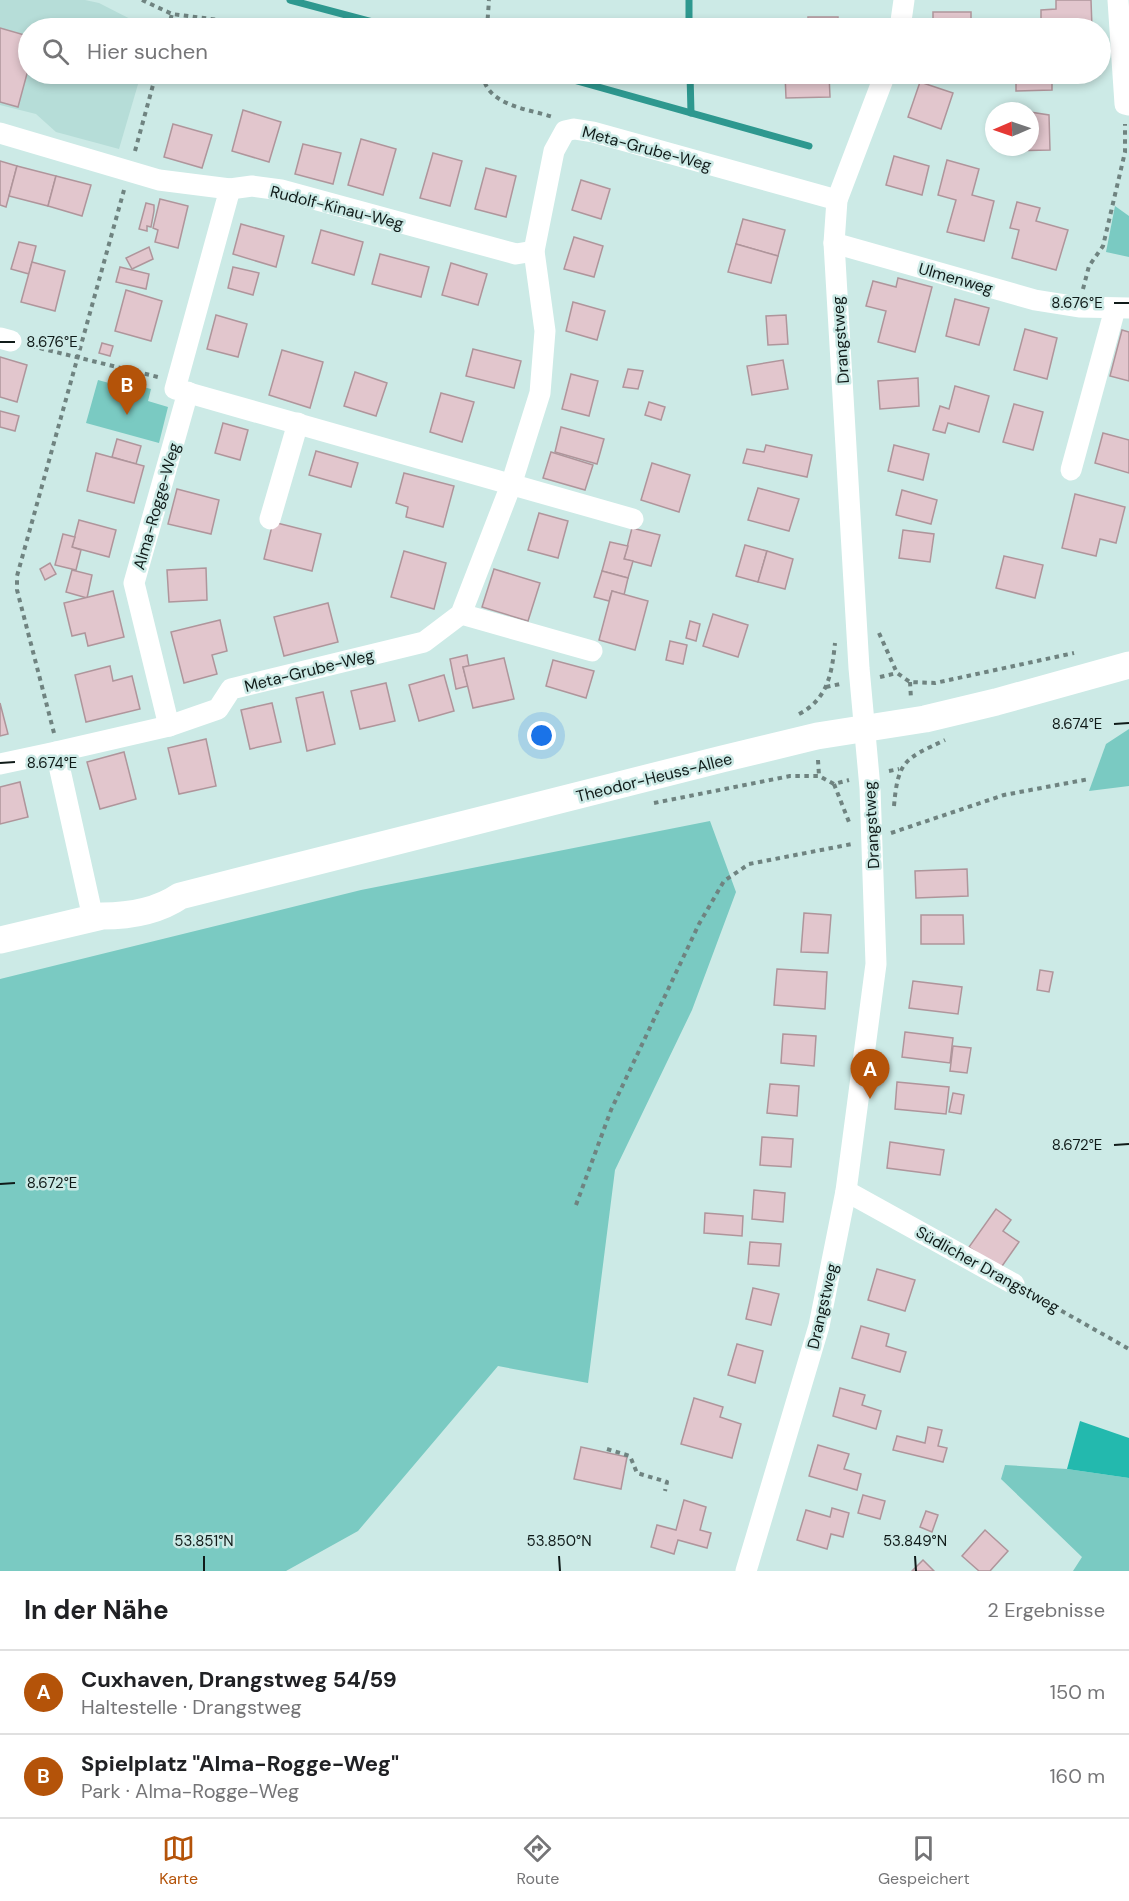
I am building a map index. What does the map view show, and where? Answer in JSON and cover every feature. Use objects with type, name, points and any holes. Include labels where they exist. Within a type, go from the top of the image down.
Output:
[{"type":"street","points":[[901,18],[904,0]]},
{"type":"street","points":[[1118,0],[1126,108]]},
{"type":"street","name":"Drangstweg","points":[[746,1571],[819,1326],[846,1191],[876,964],[867,730],[860,668],[834,243],[837,200],[881,84]]},
{"type":"street","name":"Meta-Grube-Weg","points":[[0,764],[169,726],[218,709],[231,689],[424,642],[461,614],[511,485],[540,393],[545,331],[534,251],[554,151],[565,131],[574,129],[593,132],[837,200]]},
{"type":"street","name":"Rudolf-Kinau-Weg","points":[[0,134],[159,180],[230,189],[252,186],[281,190],[516,254],[534,251]]},
{"type":"street","name":"Alma-Rogge-Weg","points":[[169,726],[134,583],[230,189]]},
{"type":"street","name":"Ulmenweg","points":[[834,243],[1035,300],[1079,307],[1122,309],[1071,471]]},
{"type":"street","points":[[181,391],[633,519]]},
{"type":"street","points":[[270,519],[298,423]]},
{"type":"street","points":[[461,614],[592,651]]},
{"type":"street","name":"Theodor-Heuss-Allee","points":[[0,940],[97,917],[119,916],[167,905],[180,896],[722,759],[817,736],[867,730],[996,702],[1129,665]]},
{"type":"street","points":[[56,752],[97,917]]},
{"type":"street","name":"Südlicher Drangstweg","points":[[846,1191],[1014,1284]]},
{"type":"path","points":[[142,0],[172,14],[203,18]]},
{"type":"path","points":[[488,18],[489,0]]},
{"type":"path","points":[[171,18],[172,14]]},
{"type":"path","points":[[56,752],[55,738],[17,590],[17,576],[153,84]]},
{"type":"path","points":[[485,84],[487,91],[496,98],[555,118],[565,131]]},
{"type":"path","points":[[1079,307],[1089,266],[1103,246],[1116,191],[1125,152],[1126,108]]},
{"type":"path","points":[[5,339],[166,379],[181,391]]},
{"type":"path","points":[[897,674],[910,682],[935,683],[1084,652]]},
{"type":"path","points":[[872,839],[1004,795],[1089,779]]},
{"type":"path","points":[[576,1206],[611,1110],[699,924],[724,881],[748,864],[829,849]]},
{"type":"path","name":"Südlicher Drangstweg","points":[[1014,1284],[1129,1349]]},
{"type":"path","points":[[608,1449],[630,1456],[637,1473],[667,1482],[665,1491]]},
{"type":"shaded area","points":[[0,0],[85,0],[99,3],[128,18],[18,18],[18,84],[138,84],[119,149],[56,132],[36,114],[0,105]]},
{"type":"shaded area","points":[[1115,206],[1129,216],[1129,257],[1106,252]]},
{"type":"shaded area","points":[[98,380],[120,386],[124,382],[151,389],[148,401],[168,407],[159,443],[86,423]]},
{"type":"shaded area","points":[[1129,729],[1129,786],[1089,791],[1106,744]]},
{"type":"shaded area","points":[[710,821],[736,892],[692,1010],[615,1170],[588,1383],[498,1366],[358,1531],[286,1571],[0,1571],[0,979],[361,890]]},
{"type":"shaded area","points":[[1080,1421],[1129,1438],[1129,1478],[1067,1469]]},
{"type":"shaded area","points":[[1005,1465],[1067,1469],[1129,1478],[1129,1571],[1073,1571],[1082,1557],[1001,1479]]},
{"type":"building","points":[[1056,0],[1091,0],[1092,18],[1041,18],[1041,10],[1056,9]]},
{"type":"building","points":[[933,12],[971,12],[971,18],[933,18]]},
{"type":"building","points":[[808,17],[838,17],[838,18]]},
{"type":"building","points":[[0,28],[18,33],[18,84],[24,84],[18,107],[0,102]]},
{"type":"building","points":[[785,84],[829,84],[830,97],[786,98]]},
{"type":"building","points":[[919,84],[953,93],[941,129],[908,117]]},
{"type":"building","points":[[1016,84],[1052,84],[1052,90],[1016,91]]},
{"type":"building","points":[[243,110],[281,122],[269,162],[232,151]]},
{"type":"building","points":[[1039,113],[1049,115],[1050,150],[1039,150]]},
{"type":"building","points":[[173,124],[212,135],[202,168],[164,157]]},
{"type":"building","points":[[361,139],[396,149],[383,195],[348,185]]},
{"type":"building","points":[[303,144],[341,153],[333,184],[295,174]]},
{"type":"building","points":[[433,153],[462,161],[450,206],[420,198]]},
{"type":"building","points":[[894,156],[929,166],[922,195],[886,185]]},
{"type":"building","points":[[947,160],[979,169],[972,195],[994,201],[984,241],[947,232],[956,200],[938,195]]},
{"type":"building","points":[[0,161],[17,166],[6,207],[0,205]]},
{"type":"building","points":[[17,166],[56,176],[48,206],[9,196]]},
{"type":"building","points":[[486,168],[516,176],[506,217],[475,209]]},
{"type":"building","points":[[56,176],[91,185],[82,216],[48,206]]},
{"type":"building","points":[[581,180],[610,189],[601,219],[572,210]]},
{"type":"building","points":[[160,199],[188,206],[178,248],[155,242],[158,230],[153,228]]},
{"type":"building","points":[[1017,202],[1040,208],[1036,221],[1068,230],[1056,270],[1012,258],[1019,230],[1010,228]]},
{"type":"building","points":[[146,203],[154,205],[151,227],[147,226],[147,231],[139,229]]},
{"type":"building","points":[[743,219],[785,230],[778,256],[736,244]]},
{"type":"building","points":[[241,224],[284,236],[276,267],[233,254]]},
{"type":"building","points":[[321,230],[363,242],[354,275],[312,263]]},
{"type":"building","points":[[574,237],[603,246],[594,277],[564,269]]},
{"type":"building","points":[[19,242],[36,246],[29,274],[11,269]]},
{"type":"building","points":[[736,244],[778,256],[771,283],[728,272]]},
{"type":"building","points":[[149,247],[153,259],[132,269],[126,258]]},
{"type":"building","points":[[380,254],[429,267],[421,297],[372,284]]},
{"type":"building","points":[[32,262],[65,271],[55,311],[21,302]]},
{"type":"building","points":[[451,263],[487,274],[478,305],[442,295]]},
{"type":"building","points":[[120,267],[149,274],[146,289],[116,282]]},
{"type":"building","points":[[233,267],[259,273],[253,295],[228,288]]},
{"type":"building","points":[[898,278],[932,287],[915,352],[878,342],[886,311],[866,306],[873,281],[896,287]]},
{"type":"building","points":[[126,290],[162,301],[151,341],[115,331]]},
{"type":"building","points":[[955,299],[989,308],[979,345],[946,336]]},
{"type":"building","points":[[573,302],[605,311],[597,340],[566,331]]},
{"type":"building","points":[[216,315],[247,324],[238,357],[207,349]]},
{"type":"building","points":[[786,315],[788,344],[768,345],[766,316]]},
{"type":"building","points":[[1025,329],[1057,338],[1047,379],[1014,370]]},
{"type":"building","points":[[1122,330],[1129,332],[1129,381],[1110,376]]},
{"type":"building","points":[[102,343],[113,346],[110,356],[99,353]]},
{"type":"building","points":[[473,349],[521,361],[514,388],[466,376]]},
{"type":"building","points":[[282,350],[323,362],[310,408],[269,395]]},
{"type":"building","points":[[0,357],[27,365],[17,402],[0,397]]},
{"type":"building","points":[[783,360],[788,389],[752,395],[747,366]]},
{"type":"building","points":[[628,369],[643,371],[638,389],[623,387]]},
{"type":"building","points":[[355,372],[387,383],[376,416],[344,406]]},
{"type":"building","points":[[571,374],[598,381],[589,416],[562,409]]},
{"type":"building","points":[[918,378],[919,406],[880,409],[878,381]]},
{"type":"building","points":[[955,386],[989,396],[979,432],[948,423],[945,433],[933,430],[940,406],[949,409]]},
{"type":"building","points":[[441,393],[474,402],[462,442],[430,432]]},
{"type":"building","points":[[649,402],[665,407],[661,420],[645,415]]},
{"type":"building","points":[[1014,404],[1043,412],[1033,450],[1003,442]]},
{"type":"building","points":[[0,411],[19,416],[15,431],[0,427]]},
{"type":"building","points":[[223,423],[248,430],[240,460],[215,453]]},
{"type":"building","points":[[561,427],[604,439],[597,464],[555,452]]},
{"type":"building","points":[[1103,433],[1129,440],[1129,473],[1095,463]]},
{"type":"building","points":[[117,439],[141,446],[136,464],[112,457]]},
{"type":"building","points":[[766,445],[812,455],[807,477],[743,463],[747,449],[764,452]]},
{"type":"building","points":[[894,445],[929,454],[923,480],[888,471]]},
{"type":"building","points":[[316,451],[358,463],[351,487],[309,475]]},
{"type":"building","points":[[551,452],[593,465],[585,490],[543,478]]},
{"type":"building","points":[[96,453],[144,466],[134,503],[87,491]]},
{"type":"building","points":[[652,463],[690,475],[679,512],[641,500]]},
{"type":"building","points":[[404,473],[454,486],[443,527],[406,517],[408,507],[396,503]]},
{"type":"building","points":[[758,488],[799,499],[789,531],[748,520]]},
{"type":"building","points":[[177,489],[219,500],[211,534],[168,524]]},
{"type":"building","points":[[902,490],[937,500],[931,524],[896,515]]},
{"type":"building","points":[[1075,494],[1125,507],[1116,543],[1100,539],[1096,556],[1062,548]]},
{"type":"building","points":[[539,513],[568,521],[558,558],[528,550]]},
{"type":"building","points":[[79,520],[116,530],[109,557],[72,547]]},
{"type":"building","points":[[273,522],[321,534],[312,571],[264,559]]},
{"type":"building","points":[[632,528],[660,535],[651,566],[624,559]]},
{"type":"building","points":[[903,530],[934,534],[930,562],[899,558]]},
{"type":"building","points":[[63,534],[75,537],[72,547],[81,550],[76,570],[55,565]]},
{"type":"building","points":[[610,542],[628,546],[624,559],[633,561],[628,578],[602,571]]},
{"type":"building","points":[[745,545],[767,551],[758,582],[736,576]]},
{"type":"building","points":[[404,551],[446,563],[434,609],[391,597]]},
{"type":"building","points":[[767,551],[793,559],[785,589],[758,582]]},
{"type":"building","points":[[1004,556],[1043,565],[1035,598],[996,588]]},
{"type":"building","points":[[50,563],[56,574],[45,580],[40,569]]},
{"type":"building","points":[[206,568],[207,600],[169,602],[167,570]]},
{"type":"building","points":[[494,569],[540,583],[528,621],[482,607]]},
{"type":"building","points":[[72,570],[92,575],[87,598],[66,592]]},
{"type":"building","points":[[602,571],[628,578],[624,595],[612,591],[609,601],[594,597]]},
{"type":"building","points":[[113,591],[124,637],[88,646],[85,633],[72,636],[64,603]]},
{"type":"building","points":[[612,591],[648,601],[635,650],[599,640]]},
{"type":"building","points":[[328,603],[338,642],[284,656],[274,617]]},
{"type":"building","points":[[713,614],[748,625],[738,657],[703,646]]},
{"type":"building","points":[[220,620],[227,651],[212,655],[217,674],[184,683],[171,632]]},
{"type":"building","points":[[690,621],[700,624],[696,641],[686,638]]},
{"type":"building","points":[[670,641],[687,645],[683,664],[666,660]]},
{"type":"building","points":[[467,655],[469,666],[463,667],[468,686],[456,689],[450,659]]},
{"type":"building","points":[[504,658],[514,699],[473,708],[463,667]]},
{"type":"building","points":[[553,660],[594,671],[586,698],[546,686]]},
{"type":"building","points":[[110,666],[113,681],[132,676],[140,709],[86,722],[75,675]]},
{"type":"building","points":[[444,675],[454,711],[419,721],[409,685]]},
{"type":"building","points":[[386,683],[395,721],[360,729],[351,691]]},
{"type":"building","points":[[323,692],[335,744],[307,751],[296,698]]},
{"type":"building","points":[[0,703],[8,734],[0,736]]},
{"type":"building","points":[[272,703],[281,742],[250,749],[241,710]]},
{"type":"building","points":[[206,739],[216,786],[179,794],[168,748]]},
{"type":"building","points":[[124,752],[136,799],[100,809],[87,762]]},
{"type":"building","points":[[20,782],[28,817],[0,824],[0,787]]},
{"type":"building","points":[[967,869],[968,896],[916,898],[915,871]]},
{"type":"building","points":[[804,913],[831,915],[828,953],[801,952]]},
{"type":"building","points":[[921,915],[963,915],[964,944],[921,944]]},
{"type":"building","points":[[777,969],[827,972],[825,1009],[774,1005]]},
{"type":"building","points":[[1040,970],[1053,972],[1049,992],[1037,990]]},
{"type":"building","points":[[913,981],[962,987],[958,1014],[909,1008]]},
{"type":"building","points":[[905,1032],[953,1038],[950,1063],[902,1057]]},
{"type":"building","points":[[783,1034],[816,1036],[814,1066],[781,1063]]},
{"type":"building","points":[[953,1046],[971,1048],[967,1073],[950,1071]]},
{"type":"building","points":[[897,1082],[949,1087],[946,1114],[895,1109]]},
{"type":"building","points":[[770,1084],[799,1086],[797,1116],[767,1113]]},
{"type":"building","points":[[953,1093],[964,1095],[961,1114],[949,1112]]},
{"type":"building","points":[[762,1137],[793,1139],[791,1167],[760,1165]]},
{"type":"building","points":[[890,1142],[944,1150],[940,1175],[887,1168]]},
{"type":"building","points":[[754,1190],[785,1193],[783,1222],[752,1219]]},
{"type":"building","points":[[996,1209],[1011,1220],[1003,1231],[1019,1242],[1000,1269],[969,1247]]},
{"type":"building","points":[[705,1213],[743,1216],[742,1236],[704,1233]]},
{"type":"building","points":[[750,1242],[781,1244],[779,1266],[748,1264]]},
{"type":"building","points":[[877,1269],[915,1280],[905,1311],[868,1300]]},
{"type":"building","points":[[753,1288],[779,1294],[771,1325],[746,1319]]},
{"type":"building","points":[[861,1326],[889,1334],[886,1346],[906,1352],[900,1372],[852,1358]]},
{"type":"building","points":[[737,1344],[763,1351],[755,1383],[728,1375]]},
{"type":"building","points":[[840,1388],[865,1395],[862,1405],[881,1411],[876,1429],[833,1416]]},
{"type":"building","points":[[694,1398],[723,1407],[720,1417],[741,1424],[732,1458],[681,1444]]},
{"type":"building","points":[[928,1427],[942,1430],[938,1446],[947,1448],[943,1462],[893,1450],[897,1436],[925,1443]]},
{"type":"building","points":[[818,1445],[849,1454],[844,1469],[861,1474],[857,1490],[809,1476]]},
{"type":"building","points":[[581,1447],[627,1457],[621,1489],[574,1479]]},
{"type":"building","points":[[863,1495],[885,1501],[880,1519],[858,1513]]},
{"type":"building","points":[[684,1500],[706,1507],[700,1530],[711,1533],[707,1548],[678,1540],[674,1554],[651,1547],[657,1525],[676,1530]]},
{"type":"building","points":[[832,1508],[849,1513],[843,1537],[831,1534],[827,1549],[797,1540],[806,1510],[830,1517]]},
{"type":"building","points":[[926,1511],[938,1515],[932,1532],[920,1527]]},
{"type":"building","points":[[985,1530],[1008,1551],[990,1571],[979,1571],[962,1556]]},
{"type":"building","points":[[923,1560],[934,1571],[912,1571]]},
{"type":"waterway","points":[[290,0],[358,18]]},
{"type":"waterway","points":[[689,0],[689,18]]},
{"type":"waterway","points":[[588,84],[809,146]]},
{"type":"waterway","points":[[690,84],[691,113]]},
{"type":"place","name":"Spielplatz \"Alma-Rogge-Weg\"","points":[[127,415]]},
{"type":"place","name":"Cuxhaven, Drangstweg 54/59","points":[[870,1099]]}]
